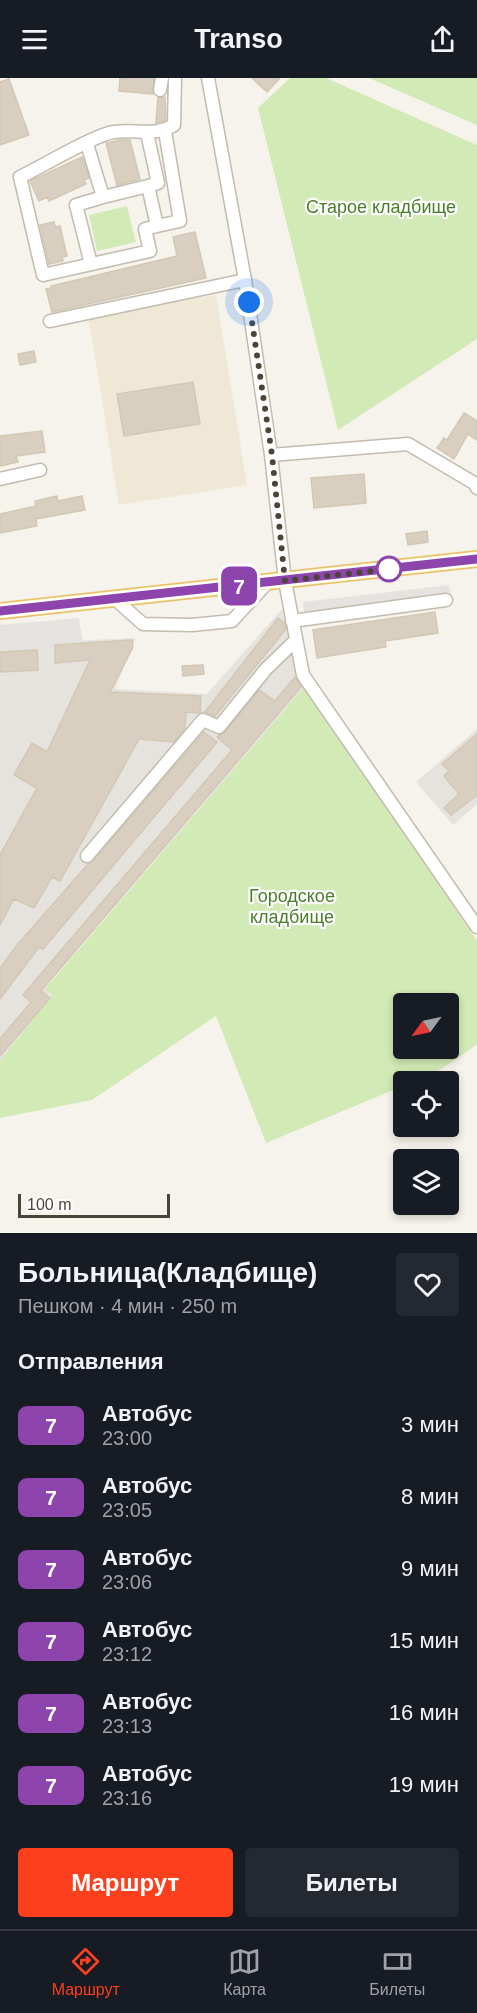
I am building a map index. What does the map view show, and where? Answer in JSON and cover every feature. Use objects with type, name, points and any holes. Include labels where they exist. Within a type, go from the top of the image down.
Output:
[{"type":"main road","points":[[0,611],[477,559]]},
{"type":"street","points":[[165,131],[180,221],[145,229],[150,251],[43,275],[20,177],[112,132],[165,131],[174,125],[175,78]]},
{"type":"street","points":[[208,78],[245,280],[272,455],[285,581],[303,675],[477,927]]},
{"type":"street","points":[[91,264],[75,205],[158,183],[147,133]]},
{"type":"street","points":[[87,144],[103,197]]},
{"type":"street","points":[[148,186],[157,226]]},
{"type":"street","points":[[50,321],[245,280]]},
{"type":"street","points":[[272,455],[408,444],[474,483],[477,488]]},
{"type":"street","points":[[0,479],[40,470]]},
{"type":"street","points":[[115,599],[143,624],[192,625],[232,621],[268,582]]},
{"type":"street","points":[[292,621],[446,600]]},
{"type":"street","points":[[87,856],[203,720],[219,727],[266,669],[296,640]]},
{"type":"shaded area","points":[[216,295],[247,485],[119,505],[88,315]]},
{"type":"shaded area","points":[[449,585],[451,605],[305,622],[303,602]]},
{"type":"shaded area","points":[[282,609],[290,622],[305,686],[45,988],[52,995],[0,1061],[0,644],[136,638],[115,689],[207,694]]},
{"type":"shaded area","points":[[79,618],[83,643],[0,649],[0,625]]},
{"type":"shaded area","points":[[477,729],[477,804],[453,825],[416,782]]},
{"type":"green space","name":"Старое кладбище","points":[[290,78],[326,78],[477,145],[477,339],[338,430],[258,108]]},
{"type":"green space","points":[[369,78],[477,78],[477,125]]},
{"type":"green space","points":[[127,206],[136,242],[97,251],[89,215]]},
{"type":"green space","name":"Городское кладбище","points":[[305,686],[477,941],[477,1044],[459,1056],[459,993],[393,993],[393,1059],[455,1059],[436,1071],[393,1071],[393,1090],[266,1143],[216,1016],[92,1100],[0,1118],[0,1061],[52,995],[45,989]]},
{"type":"building","points":[[120,78],[154,78],[153,94],[119,91]]},
{"type":"building","points":[[252,78],[280,78],[267,92]]},
{"type":"building","points":[[9,79],[29,135],[0,145],[0,82]]},
{"type":"building","points":[[165,97],[166,120],[156,123],[158,98]]},
{"type":"building","points":[[130,140],[140,179],[117,185],[106,143]]},
{"type":"building","points":[[82,157],[89,178],[84,180],[86,184],[49,201],[47,197],[39,201],[30,181]]},
{"type":"building","points":[[54,222],[55,227],[60,226],[67,256],[62,257],[63,261],[49,264],[40,225]]},
{"type":"building","points":[[195,232],[206,278],[52,312],[46,289],[51,286],[177,256],[173,237]]},
{"type":"building","points":[[34,351],[36,362],[20,365],[18,354]]},
{"type":"building","points":[[193,382],[200,424],[124,436],[117,394]]},
{"type":"building","points":[[464,413],[477,421],[477,440],[468,434],[454,459],[437,448],[444,438],[447,440]]},
{"type":"building","points":[[42,431],[45,452],[16,456],[18,462],[0,466],[0,436]]},
{"type":"building","points":[[364,474],[366,503],[314,508],[311,478]]},
{"type":"building","points":[[57,496],[58,501],[82,496],[85,510],[36,519],[37,526],[0,533],[0,514],[36,506],[35,501]]},
{"type":"building","points":[[427,531],[428,542],[408,545],[406,534]]},
{"type":"building","points":[[435,612],[438,633],[385,641],[386,647],[317,658],[313,630]]},
{"type":"building","points":[[278,618],[284,623],[286,629],[215,716],[205,712]]},
{"type":"building","points":[[132,640],[133,647],[110,692],[201,696],[200,713],[186,712],[185,728],[174,742],[139,739],[60,881],[52,877],[34,908],[14,899],[0,925],[0,855],[37,788],[14,775],[32,743],[47,752],[90,660],[55,663],[55,645]]},
{"type":"building","points":[[37,650],[38,670],[0,672],[0,652]]},
{"type":"building","points":[[203,665],[204,674],[183,676],[182,666]]},
{"type":"building","points":[[295,677],[301,687],[41,991],[50,998],[0,1056],[0,1039],[31,1002],[23,995],[232,750],[217,737],[225,732],[259,690],[275,701]]},
{"type":"building","points":[[204,732],[217,742],[43,949],[39,947],[0,999],[0,968],[18,944]]},
{"type":"building","points":[[477,734],[477,795],[451,815],[444,808],[459,794],[444,776],[449,771],[442,764]]},
{"type":"bus line","name":"7","points":[[0,611],[477,559]]},
{"type":"route","points":[[249,302],[272,455],[285,581],[389,569]]}]
